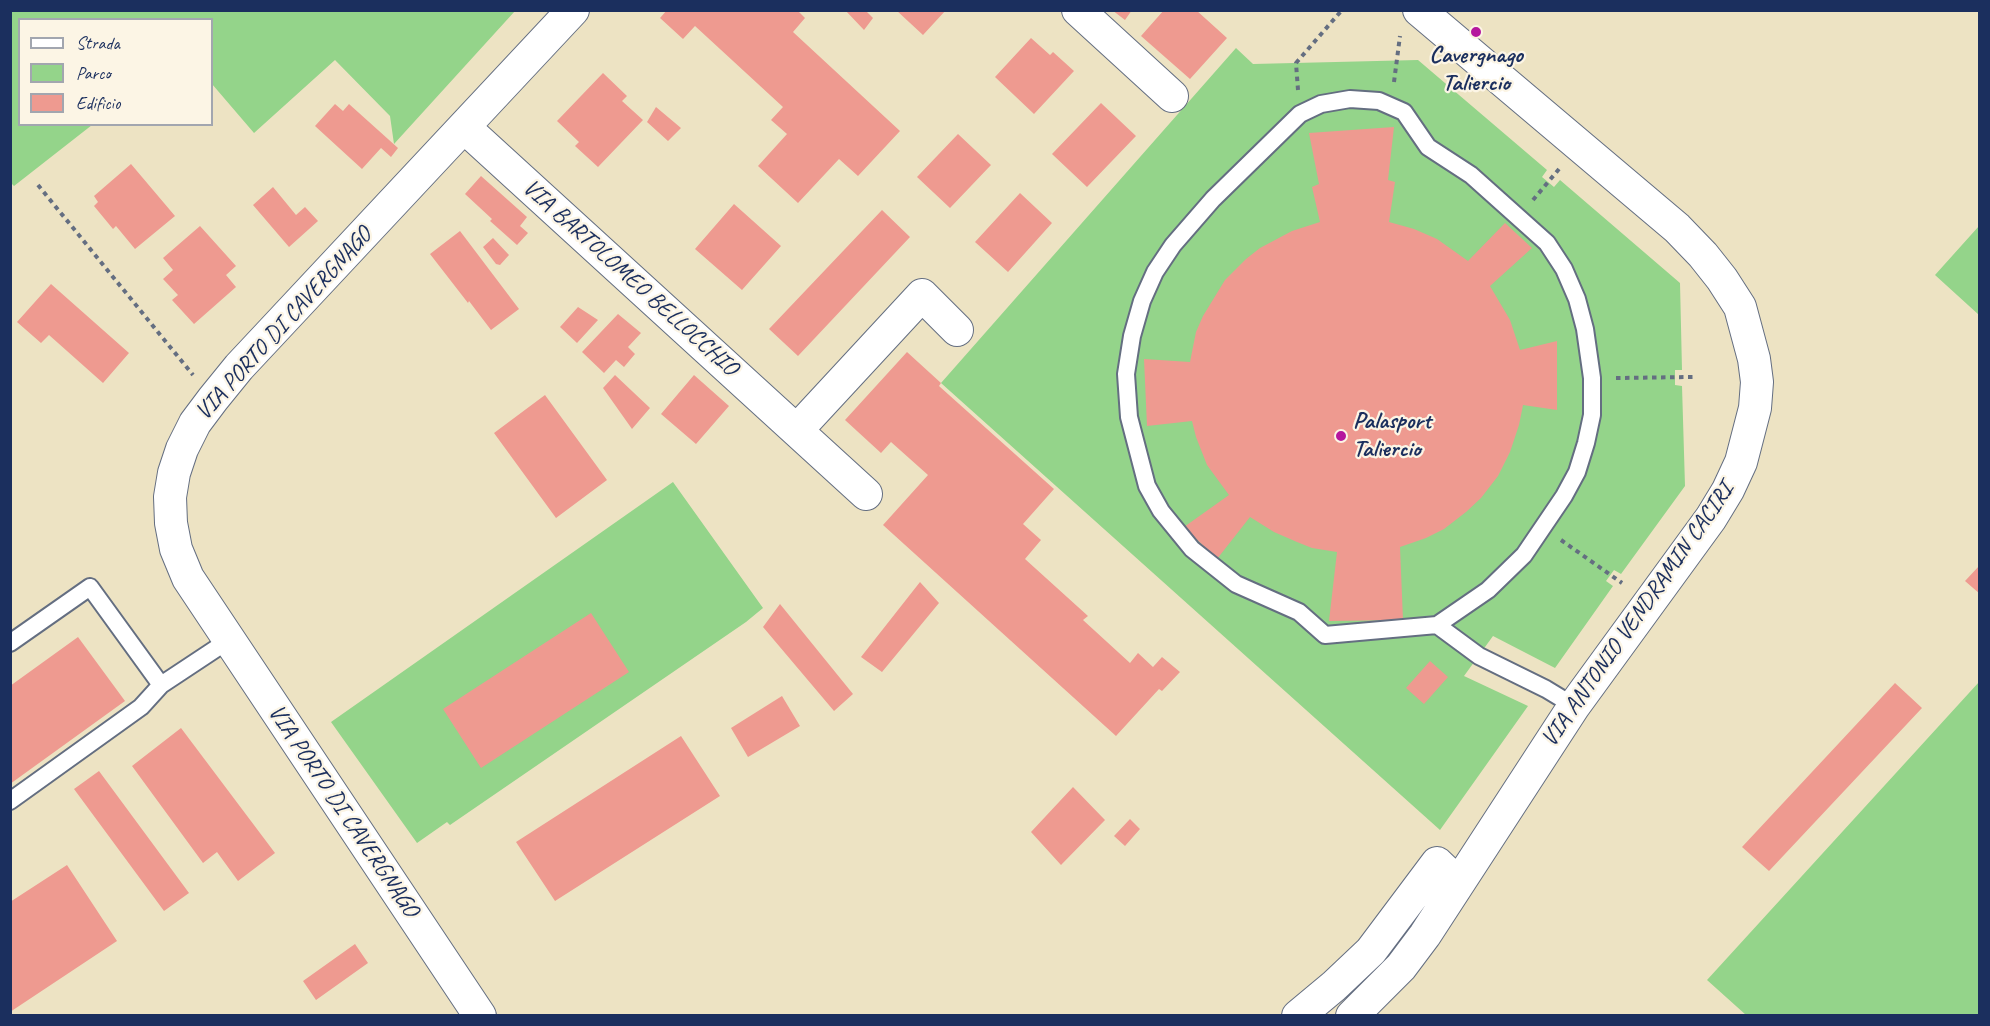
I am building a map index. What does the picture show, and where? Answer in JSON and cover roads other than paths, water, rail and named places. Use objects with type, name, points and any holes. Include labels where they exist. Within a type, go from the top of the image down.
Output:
[{"type":"street","name":"VIA PORTO DI CAVERGNAGO","points":[[480,1016],[188,578],[176,549],[171,523],[170,497],[174,473],[182,449],[195,423],[239,367],[573,10]]},
{"type":"street","points":[[1078,10],[1172,96]]},
{"type":"street","name":"VIA ANTONIO VENDRAMIN CACIRI","points":[[1352,1016],[1401,967],[1425,935],[1574,706],[1706,525],[1728,490],[1741,462],[1755,408],[1757,382],[1752,351],[1740,307],[1722,279],[1684,235],[1410,18]]},
{"type":"street","name":"VIA BARTOLOMEO BELLOCCHIO","points":[[464,127],[866,494]]},
{"type":"street","points":[[797,430],[922,295],[957,330]]},
{"type":"street","points":[[1298,1016],[1371,951],[1437,863],[1458,883]]},
{"type":"lane","points":[[1437,625],[1488,590],[1524,555],[1564,496],[1576,472],[1592,415],[1592,378],[1585,329],[1577,299],[1564,268],[1547,243],[1472,175],[1428,147],[1404,112],[1378,101],[1350,99],[1321,104],[1300,114],[1214,199],[1173,245],[1155,272],[1142,301],[1132,336],[1126,374],[1129,417],[1147,486],[1161,511],[1192,549],[1236,584],[1299,612],[1325,635],[1437,625],[1479,656],[1546,689],[1574,706]]},
{"type":"lane","points":[[10,643],[90,586],[161,685]]},
{"type":"lane","points":[[10,801],[141,707],[161,685],[229,640]]},
{"type":"place","name":"Cavergnago Taliercio","points":[[1476,32]]},
{"type":"place","name":"Palasport Taliercio","points":[[1341,436]]}]
